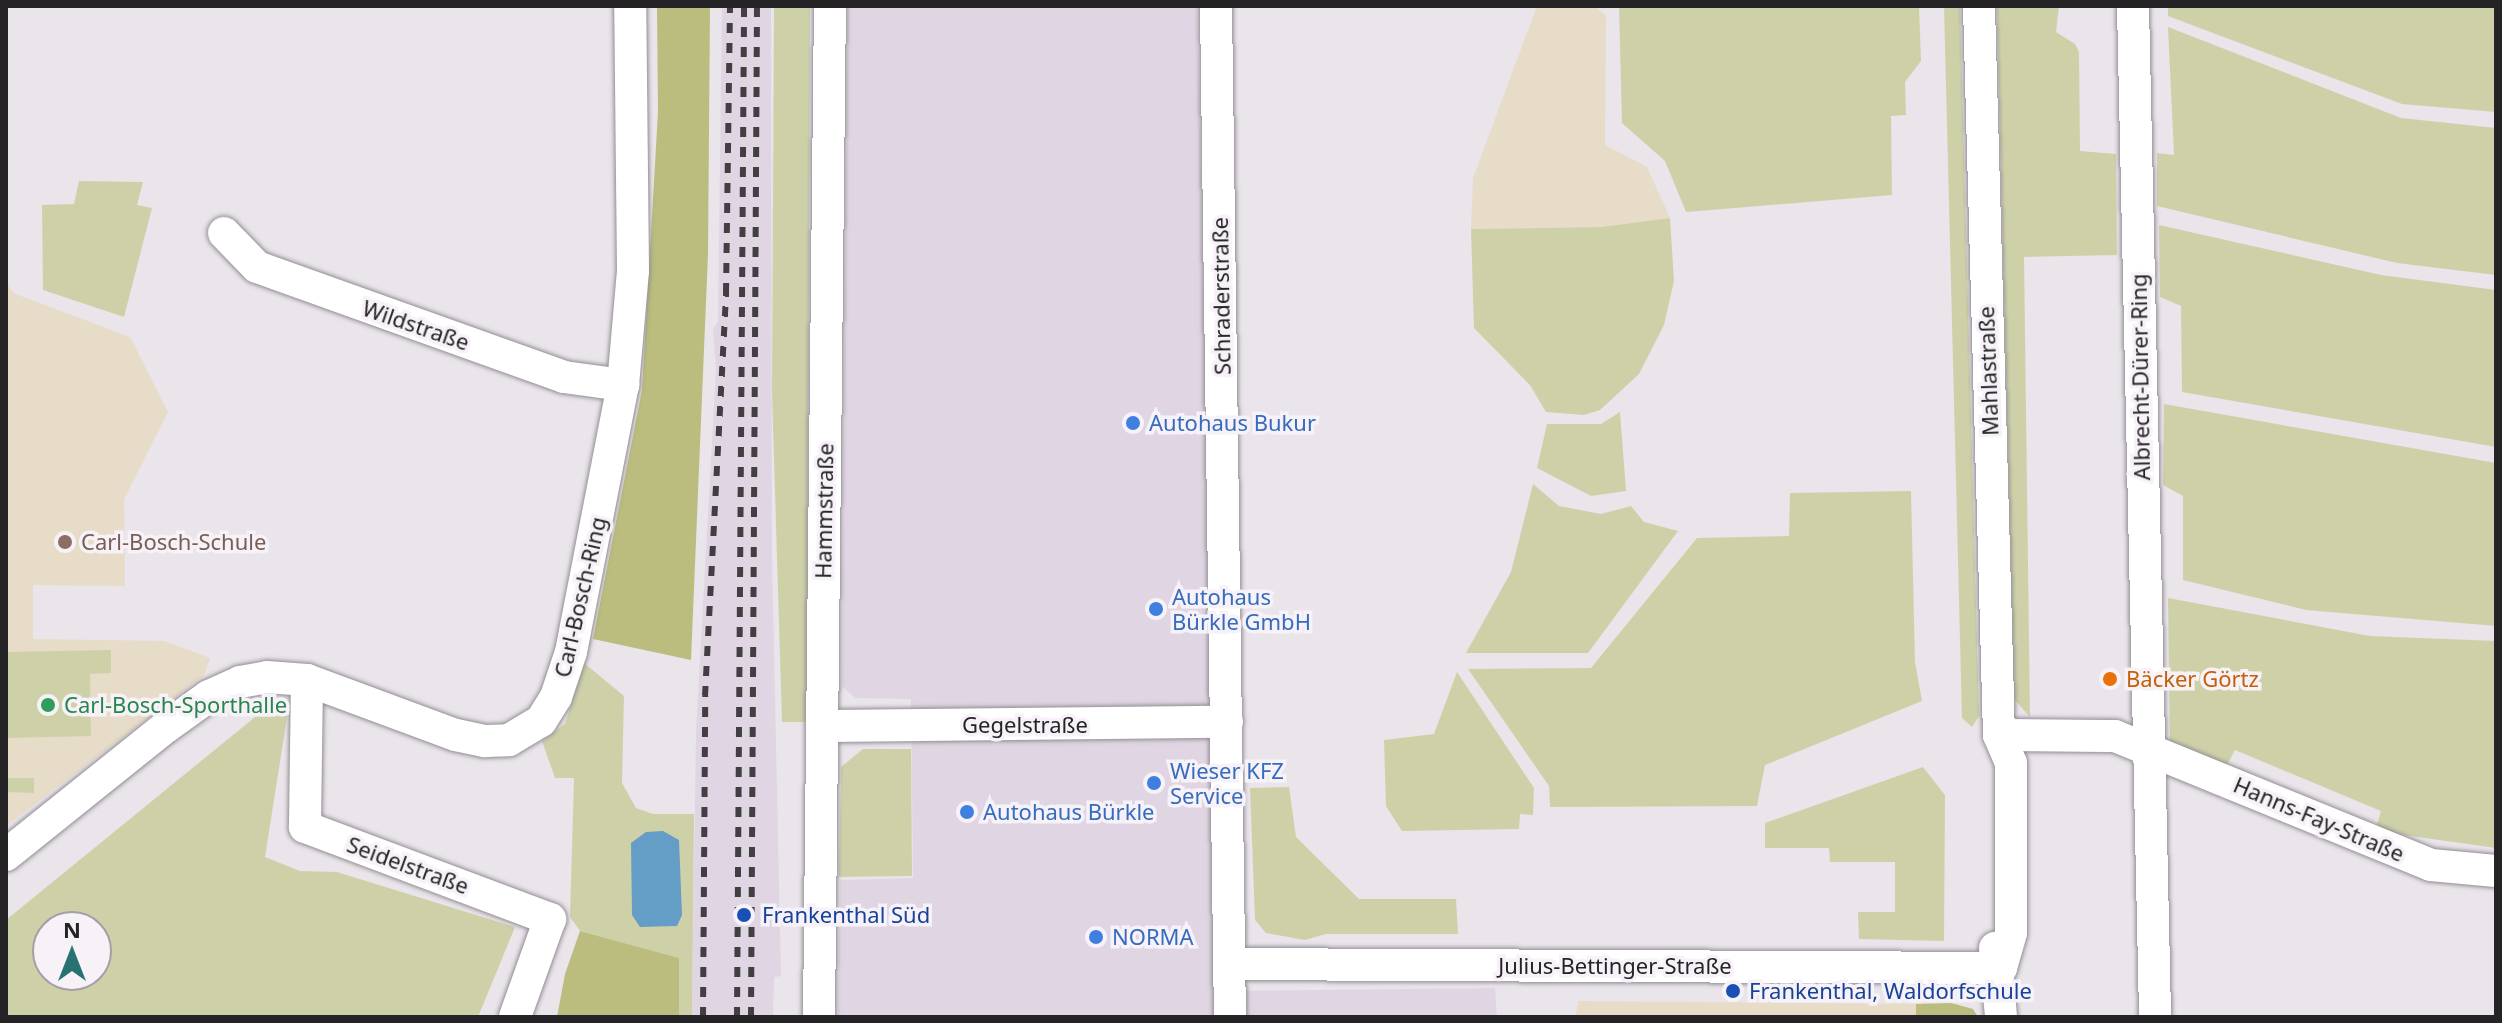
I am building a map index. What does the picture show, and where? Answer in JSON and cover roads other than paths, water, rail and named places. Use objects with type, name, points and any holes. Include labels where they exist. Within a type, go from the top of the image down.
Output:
[{"type":"street","name":"Carl-Bosch-Ring","points":[[6,855],[209,696],[267,677],[307,680],[473,739],[509,740],[541,721],[556,697],[571,652],[623,385],[633,271],[630,6]]},
{"type":"street","name":"Hammstraße","points":[[819,1017],[830,6]]},
{"type":"street","name":"Schraderstraße","points":[[1216,6],[1230,1017]]},
{"type":"street","name":"Mahlastraße","points":[[1979,6],[1999,735],[1988,764],[1990,933],[2001,968],[2001,1017]]},
{"type":"street","name":"Albrecht-Dürer-Ring","points":[[2133,6],[2148,747]]},
{"type":"street","name":"Wildstraße","points":[[224,233],[257,267],[564,377],[623,385]]},
{"type":"street","name":"Seidelstraße","points":[[307,680],[305,827],[550,919],[515,1017]]},
{"type":"street","name":"Gegelstraße","points":[[822,726],[1227,722]]},
{"type":"street","name":"Hanns-Fay-Straße","points":[[1999,735],[2115,736],[2431,865],[2496,871]]},
{"type":"street","points":[[2148,747],[2155,1017]]},
{"type":"street","name":"Julius-Bettinger-Straße","points":[[1230,964],[2001,968]]},
{"type":"water","points":[[663,831],[679,840],[682,915],[677,926],[640,927],[632,915],[631,843],[646,832]]},
{"type":"railway","points":[[703,1017],[705,696],[726,293],[730,6]]},
{"type":"railway","points":[[737,1017],[744,6]]},
{"type":"railway","points":[[751,1017],[757,6]]},
{"type":"place","name":"Autohaus Bukur","points":[[1133,423]]},
{"type":"place","name":"Carl-Bosch-Schule","points":[[65,542]]},
{"type":"place","name":"Autohaus Bürkle GmbH","points":[[1156,609]]},
{"type":"place","name":"Bäcker Görtz","points":[[2110,679]]},
{"type":"place","name":"Carl-Bosch-Sporthalle","points":[[48,705]]},
{"type":"place","name":"Wieser KFZ Service","points":[[1154,783]]},
{"type":"place","name":"Autohaus Bürkle","points":[[967,812]]},
{"type":"place","name":"Frankenthal Süd","points":[[744,915]]},
{"type":"place","name":"NORMA","points":[[1096,937]]},
{"type":"place","name":"Frankenthal, Waldorfschule","points":[[1733,991]]}]
